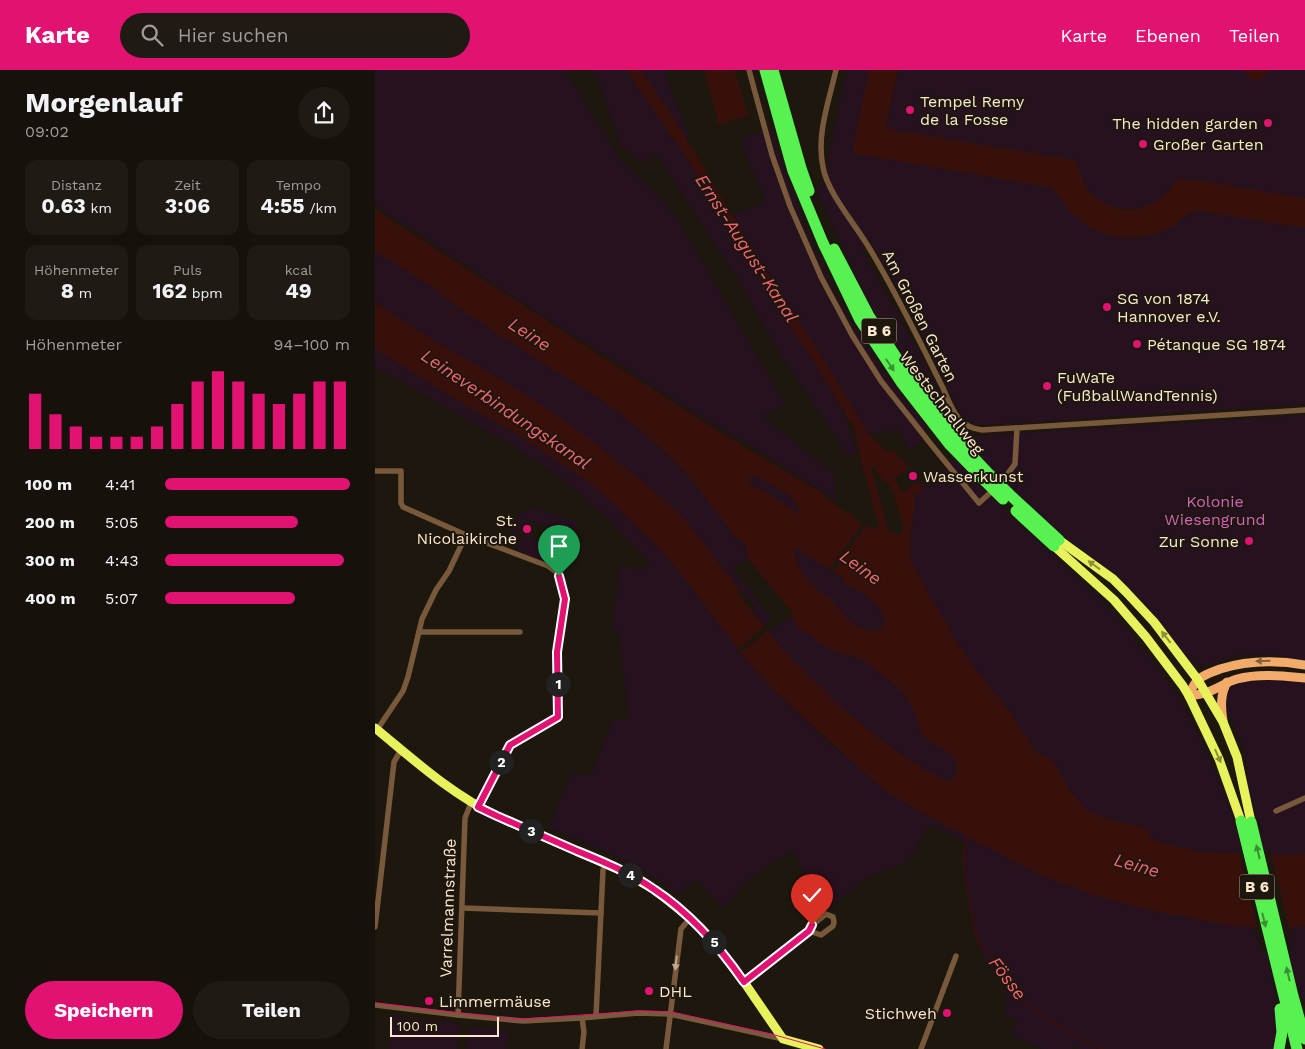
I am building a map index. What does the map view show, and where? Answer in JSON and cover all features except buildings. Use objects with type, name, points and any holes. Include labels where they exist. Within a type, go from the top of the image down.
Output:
[{"type":"highway","name":"Westschnellweg","points":[[765,70],[793,171],[823,243],[860,320],[907,390],[950,445],[1057,543]]},
{"type":"highway","name":"Westschnellweg","points":[[773,70],[801,168],[828,238],[869,316],[910,378],[988,478]]},
{"type":"highway","name":"Westschnellweg","points":[[1246,822],[1297,1049]]},
{"type":"highway","name":"Westschnellweg","points":[[1276,954],[1293,996],[1305,1039]]},
{"type":"highway","points":[[1276,954],[1282,1020],[1279,1049]]},
{"type":"highway","points":[[1293,996],[1305,1014]]},
{"type":"main road","name":"Westschnellweg","points":[[1057,543],[1113,579],[1152,619],[1198,680],[1223,722],[1237,757],[1246,822]]},
{"type":"main road","name":"Westschnellweg","points":[[1057,543],[1115,600],[1189,696],[1246,822]]},
{"type":"main road","points":[[1185,663],[1196,672],[1206,674],[1233,665],[1255,662],[1273,661],[1305,665]]},
{"type":"main road","points":[[1189,696],[1198,680],[1212,672]]},
{"type":"main road","points":[[1189,696],[1206,693],[1239,678],[1259,676],[1305,678]]},
{"type":"main road","points":[[1223,722],[1221,696],[1227,682]]},
{"type":"main road","points":[[376,729],[442,783],[475,805],[606,863],[655,890],[690,918],[717,946],[783,1038],[794,1045],[819,1049]]},
{"type":"street","points":[[749,70],[772,155],[790,206],[821,277],[852,335],[881,380],[979,503],[1001,483],[1015,464],[1017,428]]},
{"type":"street","name":"Am Großen Garten","points":[[836,70],[821,143],[822,166],[825,175],[830,187],[868,245],[896,294],[957,417],[963,423],[973,429],[981,430],[1305,410]]},
{"type":"street","points":[[375,471],[401,471],[401,503],[403,507],[466,535],[449,571],[422,619],[403,691],[376,729]]},
{"type":"street","name":"Varrelmannstraße","points":[[458,1015],[465,818],[475,805],[510,745],[558,717],[557,652],[564,594],[557,573],[548,566],[466,535]]},
{"type":"street","points":[[419,632],[520,632]]},
{"type":"street","points":[[375,927],[394,762],[401,750]]},
{"type":"street","points":[[1276,811],[1305,798]]},
{"type":"street","points":[[596,1016],[603,870],[606,863]]},
{"type":"street","points":[[463,908],[601,913]]},
{"type":"street","points":[[666,1049],[681,929],[690,918]]},
{"type":"street","points":[[744,982],[809,931]]},
{"type":"street","points":[[921,1049],[955,956]]},
{"type":"street","points":[[375,1005],[523,1021],[638,1013],[670,1014],[783,1038]]},
{"type":"street","points":[[582,1018],[584,1032],[582,1049]]},
{"type":"green space","points":[[375,70],[565,70],[607,136],[617,156],[655,192],[678,220],[785,404],[764,417],[834,474],[836,501],[785,467],[687,408],[543,316],[375,205]]},
{"type":"green space","points":[[590,70],[626,70],[690,163],[794,334],[816,364],[849,425],[857,454],[845,455],[837,439],[780,354],[737,278],[656,154],[642,163],[621,146],[600,84]]},
{"type":"green space","points":[[641,70],[667,70],[667,77],[688,135],[686,138]]},
{"type":"green space","name":"SG von 1874 Hannover e.V.","points":[[846,70],[869,70],[853,147],[858,154],[1048,187],[1056,192],[1070,211],[1082,222],[1104,234],[1125,238],[1146,237],[1156,234],[1199,211],[1305,228],[1305,404],[986,425],[973,423],[966,419],[957,408],[916,322],[870,240],[862,250],[955,421],[949,423],[870,306],[815,187],[831,184],[827,164]]},
{"type":"green space","name":"Großer Garten","points":[[898,70],[1305,70],[1305,198],[1182,178],[1161,199],[1152,204],[1132,209],[1122,209],[1103,203],[1095,197],[1082,179],[1074,160],[888,129],[886,127]]},
{"type":"green space","points":[[770,127],[808,234],[838,300],[880,368],[926,426],[920,444],[908,450],[900,429],[870,435],[733,214],[766,203],[740,139]]},
{"type":"green space","points":[[375,252],[436,290],[497,335],[594,395],[646,435],[697,486],[734,535],[747,547],[747,558],[733,569],[771,618],[764,625],[753,610],[755,607],[684,518],[627,469],[516,388],[433,340],[375,303]]},
{"type":"green space","points":[[375,349],[510,430],[600,491],[651,540],[679,572],[744,657],[770,687],[884,790],[915,809],[1040,875],[1094,895],[1143,909],[1233,926],[1255,927],[1261,951],[1267,951],[1279,1020],[1276,1049],[1077,1049],[1075,1046],[1073,1049],[1042,1049],[1011,1036],[1017,1021],[1004,1014],[1005,993],[1002,980],[994,970],[987,966],[973,921],[964,869],[965,844],[949,833],[930,826],[928,826],[906,863],[864,880],[824,912],[793,850],[766,867],[738,889],[740,891],[723,908],[696,880],[678,895],[656,878],[631,863],[549,827],[571,772],[591,776],[612,720],[629,719],[618,630],[612,629],[620,566],[642,570],[650,562],[599,510],[552,471],[498,437],[375,367]]},
{"type":"green space","name":"Kolonie Wiesengrund","points":[[1305,415],[1305,660],[1254,654],[1237,656],[1206,666],[1197,665],[1191,661],[1135,594],[1109,570],[1034,511],[959,435],[962,432],[983,435]]},
{"type":"green space","points":[[956,459],[1028,532],[1100,598],[1155,663],[1182,703],[1202,741],[1227,801],[1234,821],[1233,827],[1262,831],[1252,801],[1250,801],[1246,763],[1242,747],[1225,705],[1227,693],[1234,686],[1257,680],[1305,682],[1305,854],[1217,853],[1164,844],[1088,811],[1069,789],[1050,758],[1034,750],[1028,737],[953,637],[910,558],[910,538],[916,494],[920,482],[930,488],[934,485],[932,482],[934,481],[931,478]]},
{"type":"green space","points":[[756,476],[790,496],[795,501],[799,516],[793,516],[780,510],[751,485],[750,480]]},
{"type":"green space","points":[[533,507],[577,521],[564,561],[540,559],[517,550],[517,545],[526,533],[533,534],[532,539],[553,543],[552,547],[558,548],[563,540],[564,536],[561,529],[535,524],[535,522],[531,521],[523,524],[513,543],[515,520],[521,513]]},
{"type":"green space","points":[[797,549],[843,578],[844,582],[856,588],[870,599],[881,611],[884,618],[883,626],[871,631],[865,630],[853,623],[804,574],[794,555],[794,550]]},
{"type":"green space","points":[[790,616],[798,628],[812,636],[821,645],[842,654],[860,658],[903,693],[915,712],[921,734],[955,759],[957,772],[950,782],[925,770],[870,731],[840,706],[784,651],[769,632]]},
{"type":"green space","points":[[1305,926],[1305,1004],[1293,976],[1287,952],[1292,952],[1287,929]]},
{"type":"green space","points":[[393,1016],[460,1024],[457,1049],[389,1049]]},
{"type":"green space","points":[[471,1027],[509,1030],[507,1049],[466,1049],[468,1030]]},
{"type":"water","points":[[626,70],[641,70],[680,128],[780,293],[870,435],[887,451],[895,451],[910,468],[885,484],[875,467],[863,471],[855,430],[816,364],[794,334],[690,163]]},
{"type":"water","points":[[711,70],[735,70],[747,112],[750,115],[718,125],[704,72]]},
{"type":"water","points":[[869,70],[898,70],[886,126],[888,129],[1074,160],[1078,165],[1083,182],[1091,193],[1108,205],[1118,208],[1138,209],[1148,206],[1159,200],[1182,178],[1305,198],[1305,228],[1199,211],[1188,215],[1173,226],[1152,235],[1129,238],[1117,237],[1095,230],[1085,224],[1048,187],[856,154],[853,151],[853,147]]},
{"type":"water","points":[[1245,70],[1268,70],[1266,76],[1258,81],[1250,80]]},
{"type":"water","name":"Leineverbindungskanal","points":[[375,209],[632,376],[725,435],[816,489],[846,512],[853,514],[858,521],[871,528],[879,530],[879,523],[884,522],[890,532],[895,534],[902,533],[903,523],[894,498],[920,481],[919,484],[924,491],[916,494],[910,538],[910,558],[953,637],[1028,737],[1034,750],[1050,758],[1069,789],[1088,811],[1114,821],[1147,828],[1152,839],[1164,844],[1217,853],[1305,854],[1305,926],[1287,929],[1233,926],[1143,909],[1094,895],[1040,875],[915,809],[884,790],[770,687],[744,657],[679,572],[651,540],[600,491],[510,430],[375,349],[375,303],[433,340],[516,388],[561,418],[654,491],[684,518],[740,590],[737,592],[784,651],[840,706],[870,731],[925,770],[950,782],[957,772],[955,759],[921,734],[915,712],[903,693],[860,658],[842,654],[821,645],[812,636],[798,628],[790,616],[793,613],[747,558],[747,546],[734,535],[697,486],[646,435],[594,395],[497,335],[436,290],[375,252]],"holes":[[[756,476],[790,496],[795,501],[799,516],[793,516],[780,510],[751,485],[750,480]],[[797,549],[843,578],[843,582],[870,599],[881,611],[884,618],[883,626],[871,631],[865,630],[853,623],[804,574],[794,554],[794,550]]]},
{"type":"pier","points":[[864,522],[868,523],[831,573],[827,572]]},
{"type":"pier","points":[[767,625],[770,629],[738,654],[736,651]]},
{"type":"pier","points":[[1238,849],[1270,851],[1290,931],[1258,930]]},
{"type":"waterway","points":[[449,318],[457,305]]},
{"type":"waterway","name":"Ernst-August-Kanal","points":[[865,460],[884,531]]},
{"type":"waterway","name":"Ernst-August-Kanal","points":[[887,473],[903,502]]},
{"type":"waterway","name":"Leine","points":[[760,495],[802,523]]},
{"type":"waterway","name":"Fösse","points":[[969,835],[965,844],[963,858],[965,878],[979,945],[1002,965],[1025,1003],[1052,1022],[1102,1049]]},
{"type":"tram line","points":[[375,1003],[523,1019],[640,1011],[670,1012],[775,1035],[825,1049]]},
{"type":"place","name":"Tempel Remy de la Fosse","points":[[910,110]]},
{"type":"place","name":"The hidden garden","points":[[1268,123]]},
{"type":"place","name":"Großer Garten","points":[[1143,144]]},
{"type":"place","name":"SG von 1874 Hannover e.V.","points":[[1107,307]]},
{"type":"place","name":"Pétanque SG 1874","points":[[1137,344]]},
{"type":"place","name":"FuWaTe (FußballWandTennis)","points":[[1047,386]]},
{"type":"place","name":"Wasserkunst","points":[[913,476]]},
{"type":"place","name":"St. Nicolaikirche","points":[[527,529]]},
{"type":"place","name":"Zur Sonne","points":[[1249,541]]},
{"type":"place","name":"DHL","points":[[649,991]]},
{"type":"place","name":"Limmermäuse","points":[[429,1001]]},
{"type":"place","name":"Stichweh","points":[[947,1013]]},
{"type":"route","points":[[559,576],[565,599],[557,652],[558,717],[510,745],[478,807],[624,872],[655,890],[698,925],[717,946],[744,982],[809,931],[812,925]]}]
